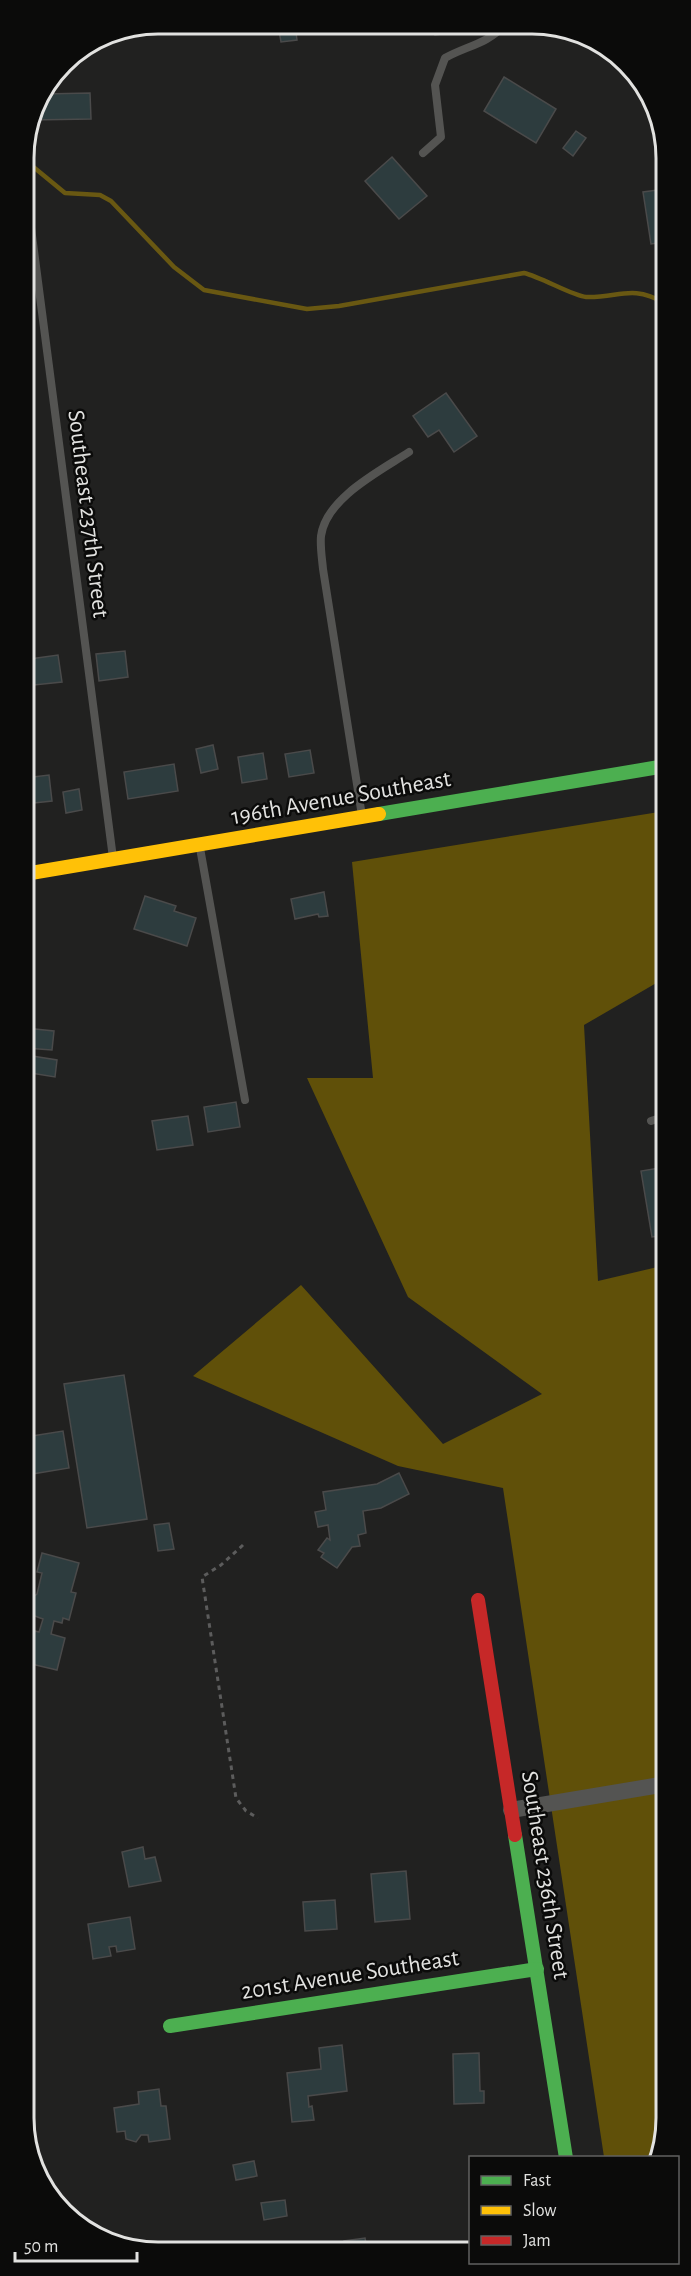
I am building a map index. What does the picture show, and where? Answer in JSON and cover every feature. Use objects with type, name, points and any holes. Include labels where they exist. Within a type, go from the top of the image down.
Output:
[{"type":"street","name":"196th Avenue Southeast","points":[[35,872],[656,767]]},
{"type":"street","name":"Southeast 236th Street","points":[[478,1600],[566,2156]]},
{"type":"street","points":[[512,1810],[656,1786]]},
{"type":"street","name":"201st Avenue Southeast","points":[[170,2026],[537,1969]]},
{"type":"lane","points":[[423,153],[441,137],[435,85],[445,58],[461,48],[496,34]]},
{"type":"lane","name":"Southeast 237th Street","points":[[35,258],[113,860]]},
{"type":"lane","points":[[363,816],[323,569],[321,535],[333,511],[354,488],[409,452]]},
{"type":"lane","points":[[199,844],[245,1100]]},
{"type":"lane","points":[[651,1120],[656,1119]]},
{"type":"path","points":[[243,1545],[221,1565],[202,1576],[236,1798],[246,1811],[258,1818]]},
{"type":"shaded area","points":[[656,812],[656,983],[584,1025],[598,1281],[656,1267],[656,2125],[650,2156],[604,2156],[503,1488],[398,1466],[193,1376],[301,1285],[443,1444],[542,1394],[408,1297],[307,1078],[373,1078],[352,862]]},
{"type":"building","points":[[280,35],[296,35],[297,40],[281,42]]},
{"type":"building","points":[[504,77],[556,109],[536,143],[484,111]]},
{"type":"building","points":[[90,93],[91,119],[41,120],[53,94]]},
{"type":"building","points":[[576,131],[586,138],[573,156],[563,148]]},
{"type":"building","points":[[392,157],[427,196],[399,219],[365,181]]},
{"type":"building","points":[[656,190],[656,243],[651,244],[643,192]]},
{"type":"building","points":[[446,393],[477,436],[454,452],[439,430],[428,437],[413,416]]},
{"type":"building","points":[[125,651],[128,677],[99,681],[96,654]]},
{"type":"building","points":[[58,655],[62,682],[35,685],[35,658]]},
{"type":"building","points":[[213,745],[218,769],[201,773],[196,749]]},
{"type":"building","points":[[310,750],[314,773],[289,777],[285,754]]},
{"type":"building","points":[[263,753],[267,779],[242,783],[238,757]]},
{"type":"building","points":[[174,764],[178,791],[128,799],[124,772]]},
{"type":"building","points":[[49,775],[52,801],[35,803],[35,777]]},
{"type":"building","points":[[79,789],[82,810],[66,813],[63,792]]},
{"type":"building","points":[[324,892],[328,916],[319,917],[318,914],[295,919],[291,899]]},
{"type":"building","points":[[145,896],[176,906],[174,911],[196,918],[187,946],[134,929]]},
{"type":"building","points":[[35,1029],[54,1031],[52,1050],[35,1049]]},
{"type":"building","points":[[35,1056],[57,1060],[55,1077],[35,1074]]},
{"type":"building","points":[[236,1102],[240,1127],[208,1132],[204,1107]]},
{"type":"building","points":[[188,1116],[193,1145],[157,1150],[152,1121]]},
{"type":"building","points":[[656,1169],[656,1236],[652,1237],[641,1171]]},
{"type":"building","points":[[124,1375],[147,1519],[87,1528],[64,1384]]},
{"type":"building","points":[[63,1431],[69,1468],[34,1474],[34,1436]]},
{"type":"building","points":[[399,1473],[409,1494],[381,1508],[363,1511],[366,1533],[358,1535],[360,1546],[352,1547],[337,1568],[321,1557],[324,1553],[318,1550],[327,1538],[330,1540],[328,1525],[318,1527],[315,1512],[326,1510],[323,1492],[377,1484]]},
{"type":"building","points":[[169,1523],[174,1549],[158,1551],[154,1525]]},
{"type":"building","points":[[42,1553],[79,1563],[71,1592],[76,1593],[69,1620],[63,1618],[62,1623],[54,1621],[51,1634],[65,1638],[57,1670],[34,1665],[34,1634],[35,1631],[39,1632],[43,1619],[34,1616],[34,1596],[37,1594],[42,1573],[37,1572]]},
{"type":"building","points":[[143,1847],[145,1859],[155,1857],[161,1881],[129,1887],[122,1852]]},
{"type":"building","points":[[406,1871],[410,1919],[375,1922],[371,1874]]},
{"type":"building","points":[[335,1900],[337,1929],[305,1931],[303,1902]]},
{"type":"building","points":[[130,1917],[135,1949],[117,1952],[116,1946],[109,1947],[111,1956],[93,1959],[88,1924]]},
{"type":"building","points":[[342,2045],[347,2091],[308,2096],[314,2120],[292,2122],[287,2073],[321,2069],[319,2048]]},
{"type":"building","points":[[479,2053],[480,2091],[484,2091],[484,2103],[454,2104],[453,2054]]},
{"type":"building","points":[[159,2089],[161,2106],[166,2106],[170,2139],[149,2142],[148,2135],[141,2135],[136,2142],[126,2139],[125,2131],[117,2132],[114,2108],[139,2104],[138,2092]]},
{"type":"building","points":[[254,2161],[257,2176],[236,2180],[233,2165]]},
{"type":"building","points":[[285,2200],[287,2216],[264,2220],[261,2203]]},
{"type":"building","points":[[365,2238],[366,2242],[344,2242]]},
{"type":"waterway","points":[[35,168],[65,193],[100,195],[111,201],[174,267],[204,290],[307,309],[339,306],[524,273],[580,296],[598,297],[634,293],[656,298]]},
{"type":"traffic: fast","points":[[379,814],[656,768]]},
{"type":"traffic: fast","points":[[515,1835],[566,2156]]},
{"type":"traffic: fast","points":[[170,2026],[537,1969]]},
{"type":"traffic: slow","points":[[35,872],[379,814]]},
{"type":"traffic: jam","points":[[478,1600],[515,1835]]}]
